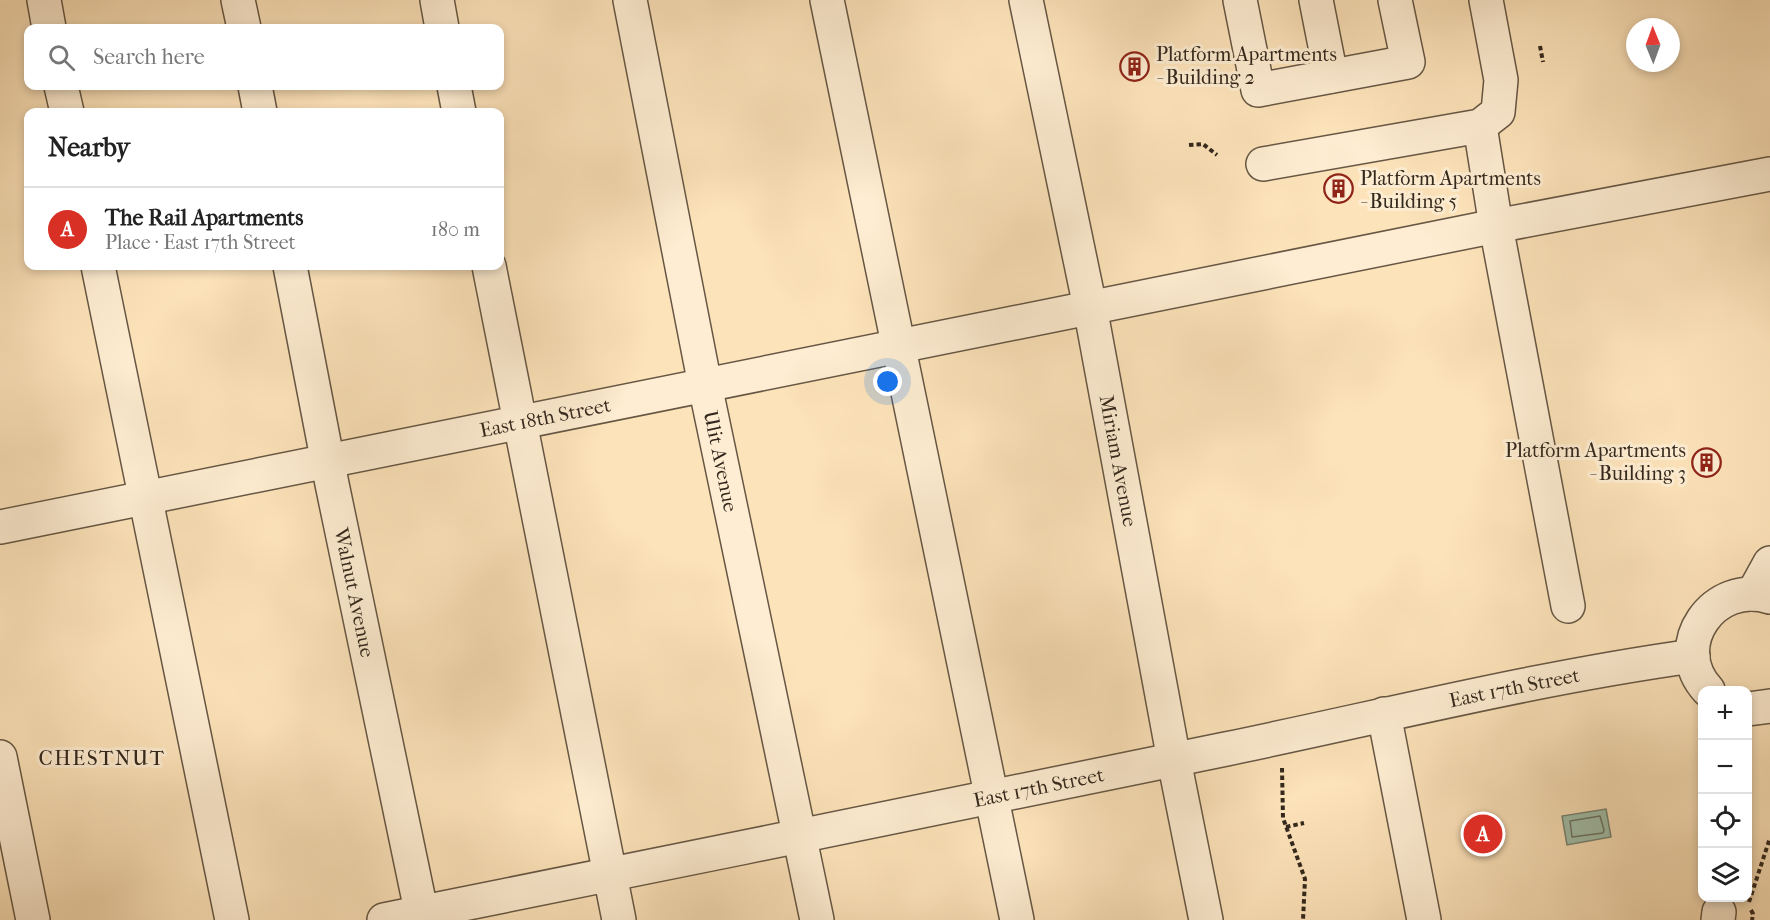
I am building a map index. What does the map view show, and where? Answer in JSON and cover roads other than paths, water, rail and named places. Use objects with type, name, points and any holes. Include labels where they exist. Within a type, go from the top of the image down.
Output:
[{"type":"street","points":[[44,0],[49,24]]},
{"type":"street","points":[[238,0],[243,24]]},
{"type":"street","points":[[437,0],[441,24]]},
{"type":"street","name":"Ulit Avenue","points":[[630,0],[705,384],[817,920]]},
{"type":"street","points":[[827,0],[1017,920]]},
{"type":"street","name":"Miriam Avenue","points":[[1026,0],[1090,307],[1206,920]]},
{"type":"street","points":[[1240,0],[1258,90],[1408,62],[1395,0]]},
{"type":"street","points":[[1316,0],[1331,76]]},
{"type":"street","points":[[1263,164],[1480,126],[1498,112],[1501,80],[1486,0]]},
{"type":"street","points":[[62,90],[66,108]]},
{"type":"street","points":[[256,90],[259,108]]},
{"type":"street","points":[[455,90],[458,108]]},
{"type":"street","points":[[1480,126],[1496,226],[1568,606]]},
{"type":"street","name":"East 18th Street","points":[[0,527],[1496,226],[1770,174]]},
{"type":"street","points":[[99,270],[232,920]]},
{"type":"street","name":"Walnut Avenue","points":[[291,270],[327,461],[422,916]]},
{"type":"street","points":[[490,270],[619,920]]},
{"type":"street","points":[[1705,686],[1696,673],[1693,656],[1694,637],[1702,619],[1716,605],[1734,597],[1762,596],[1770,563]]},
{"type":"street","name":"East 17th Street","points":[[384,920],[422,916],[610,875],[1174,760],[1384,714],[1640,664],[1693,656]]},
{"type":"street","points":[[1752,708],[1770,706]]},
{"type":"street","points":[[1384,714],[1424,920]]},
{"type":"street","points":[[0,757],[33,920]]},
{"type":"water","points":[[1606,809],[1611,837],[1567,845],[1562,816]]},
{"type":"place","name":"Platform Apartments - Building 2","points":[[1135,66]]},
{"type":"place","name":"Platform Apartments - Building 5","points":[[1339,189]]},
{"type":"place","name":"Platform Apartments - Building 3","points":[[1707,462]]},
{"type":"place","name":"The Rail Apartments","points":[[1483,834]]},
{"type":"district","name":"CHESTNUT","points":[[102,758]]}]
